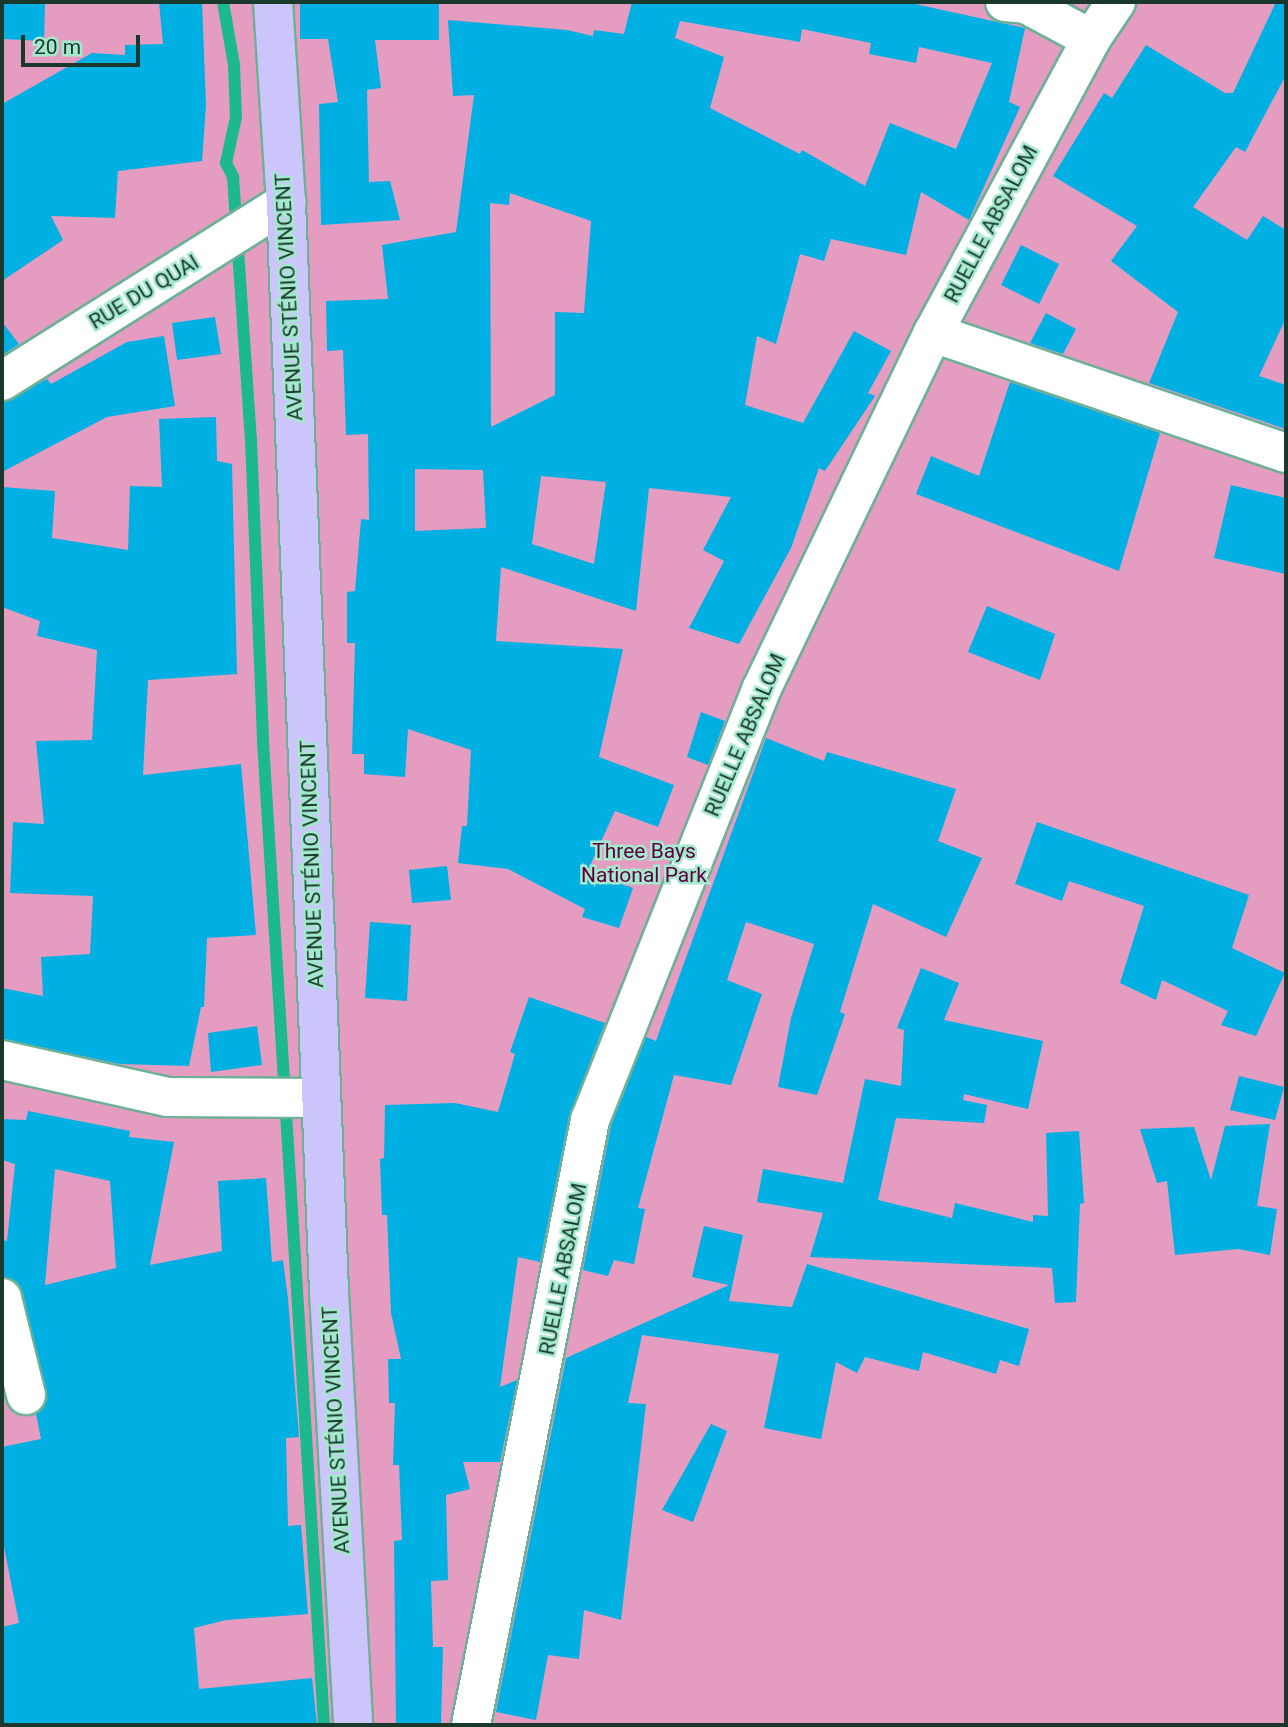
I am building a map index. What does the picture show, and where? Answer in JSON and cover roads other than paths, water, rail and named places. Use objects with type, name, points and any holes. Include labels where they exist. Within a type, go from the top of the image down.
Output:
[{"type":"main road","name":"AVENUE STÉNIO VINCENT","points":[[273,2],[286,202],[321,1098],[353,1725]]},
{"type":"street","points":[[1005,2],[1026,4],[1091,39]]},
{"type":"street","name":"RUELLE ABSALOM","points":[[471,1725],[590,1120],[761,690],[933,333],[1091,39],[1116,2]]},
{"type":"street","name":"RUE DU QUAI","points":[[2,381],[286,202]]},
{"type":"street","points":[[933,333],[1286,453]]},
{"type":"street","points":[[2,1060],[167,1097],[321,1098]]},
{"type":"street","points":[[2,1298],[26,1395]]},
{"type":"waterway","points":[[223,2],[234,65],[236,117],[226,163],[233,177],[251,440],[263,742],[324,1725]]},
{"type":"park label","name":"Three Bays National Park","points":[[644,863]]}]
